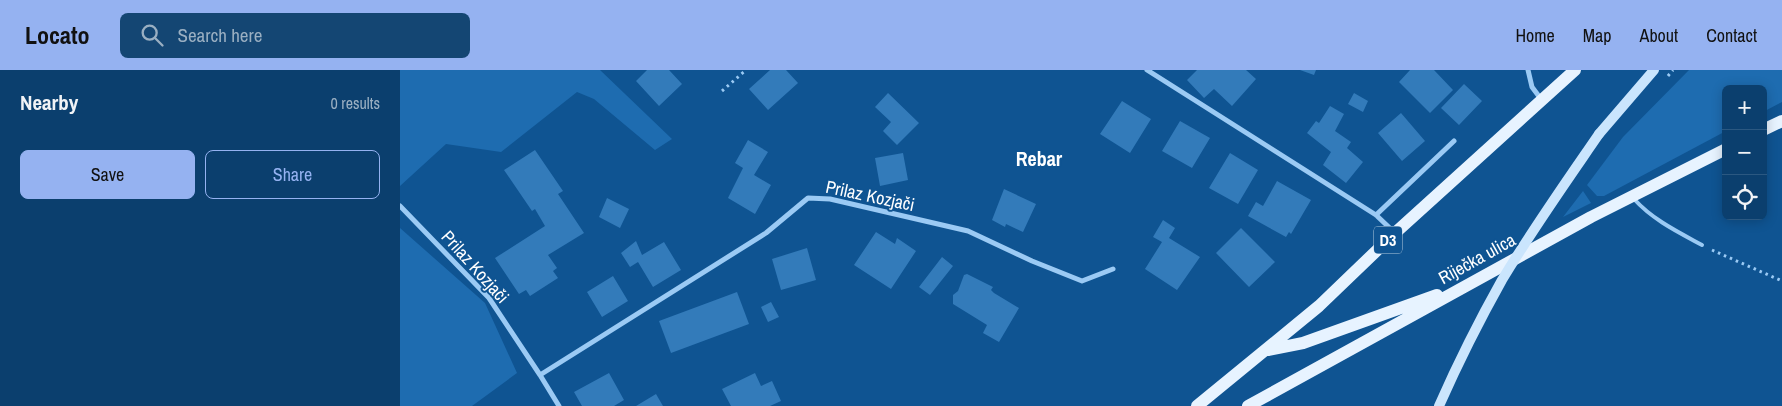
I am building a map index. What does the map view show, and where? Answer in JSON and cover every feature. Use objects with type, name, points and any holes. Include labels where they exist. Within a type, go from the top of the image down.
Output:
[{"type":"main road","name":"D3","points":[[1197,406],[1319,306],[1395,233],[1575,70]]},
{"type":"main road","points":[[1767,128],[1782,121]]},
{"type":"main road","name":"Riječka ulica","points":[[1248,406],[1631,195],[1722,151]]},
{"type":"main road","points":[[1267,350],[1302,343],[1472,282]]},
{"type":"street","points":[[1147,70],[1376,215],[1395,233]]},
{"type":"street","points":[[1528,70],[1532,87],[1541,99]]},
{"type":"street","points":[[1439,406],[1460,361],[1502,281],[1542,216],[1599,134],[1654,70]]},
{"type":"street","points":[[1376,215],[1454,141]]},
{"type":"street","name":"Prilaz Kozjači","points":[[540,375],[766,233],[808,198],[830,199],[968,232],[1082,281],[1114,269]]},
{"type":"street","name":"Prilaz Kozjači","points":[[400,206],[489,298],[559,406]]},
{"type":"street","points":[[1190,406],[1216,390]]},
{"type":"lane","points":[[1631,195],[1641,206],[1666,226],[1702,245]]},
{"type":"path","points":[[722,91],[746,70]]},
{"type":"path","points":[[1702,245],[1782,281]]},
{"type":"shaded area","points":[[400,70],[600,70],[672,139],[655,150],[594,99],[577,92],[501,152],[446,144],[400,186]]},
{"type":"shaded area","points":[[1689,70],[1782,70],[1782,102],[1767,110],[1767,85],[1722,85],[1722,133],[1604,196],[1597,196],[1587,185],[1623,137]]},
{"type":"shaded area","points":[[1583,191],[1591,203],[1563,217]]},
{"type":"shaded area","points":[[400,228],[485,303],[517,373],[472,406],[400,406]]},
{"type":"building","points":[[647,70],[669,70],[682,84],[659,106],[636,81]]},
{"type":"building","points":[[770,70],[786,70],[798,83],[768,110],[749,89]]},
{"type":"building","points":[[1197,70],[1246,70],[1256,79],[1232,106],[1214,89],[1204,98],[1187,80]]},
{"type":"building","points":[[1300,70],[1316,70],[1314,75]]},
{"type":"building","points":[[1410,70],[1434,70],[1453,90],[1430,113],[1399,82]]},
{"type":"building","points":[[1464,84],[1482,101],[1459,125],[1441,108]]},
{"type":"building","points":[[888,93],[919,123],[897,145],[883,131],[891,122],[875,107]]},
{"type":"building","points":[[1354,93],[1368,101],[1363,112],[1348,104]]},
{"type":"building","points":[[1122,101],[1151,119],[1130,153],[1100,134]]},
{"type":"building","points":[[1330,106],[1344,114],[1335,131],[1351,142],[1347,148],[1363,162],[1346,183],[1323,165],[1331,152],[1307,133],[1316,121],[1319,123]]},
{"type":"building","points":[[1401,113],[1425,141],[1402,161],[1378,133]]},
{"type":"building","points":[[1180,121],[1210,138],[1192,168],[1162,151]]},
{"type":"building","points":[[748,140],[768,152],[754,175],[771,185],[755,214],[728,198],[743,168],[735,163]]},
{"type":"building","points":[[535,150],[563,191],[558,194],[584,233],[548,255],[557,268],[553,271],[558,278],[530,296],[526,290],[519,294],[495,258],[545,226],[535,209],[532,211],[504,170]]},
{"type":"building","points":[[903,153],[908,180],[880,186],[875,158]]},
{"type":"building","points":[[1230,153],[1258,170],[1238,204],[1209,188]]},
{"type":"building","points":[[1277,181],[1311,200],[1291,234],[1289,232],[1286,237],[1248,216],[1256,202],[1263,206]]},
{"type":"building","points":[[1004,189],[1036,204],[1023,232],[1006,224],[1005,227],[992,220]]},
{"type":"building","points":[[607,198],[629,209],[620,228],[599,217]]},
{"type":"building","points":[[1163,220],[1175,228],[1169,238],[1200,257],[1177,290],[1145,269],[1162,242],[1153,237]]},
{"type":"building","points":[[1241,228],[1275,262],[1249,287],[1216,253]]},
{"type":"building","points":[[876,232],[895,244],[897,238],[916,251],[891,289],[854,265]]},
{"type":"building","points":[[636,241],[642,255],[664,242],[681,270],[653,287],[638,262],[630,267],[621,253]]},
{"type":"building","points":[[807,248],[816,280],[781,290],[772,259]]},
{"type":"building","points":[[942,257],[953,266],[930,295],[919,287]]},
{"type":"building","points":[[967,274],[993,287],[991,290],[994,293],[1019,308],[999,342],[983,333],[987,325],[953,304],[953,295],[958,291],[964,275]]},
{"type":"building","points":[[613,276],[628,301],[602,317],[587,292]]},
{"type":"building","points":[[737,292],[749,324],[671,353],[659,321]]},
{"type":"building","points":[[771,302],[779,317],[768,322],[761,307]]},
{"type":"building","points":[[609,373],[624,400],[614,406],[582,406],[574,392]]},
{"type":"building","points":[[755,373],[761,386],[772,381],[781,401],[770,406],[731,406],[722,389]]},
{"type":"building","points":[[656,394],[663,406],[636,406]]},
{"type":"district","name":"Rebar","points":[[1039,159]]}]
